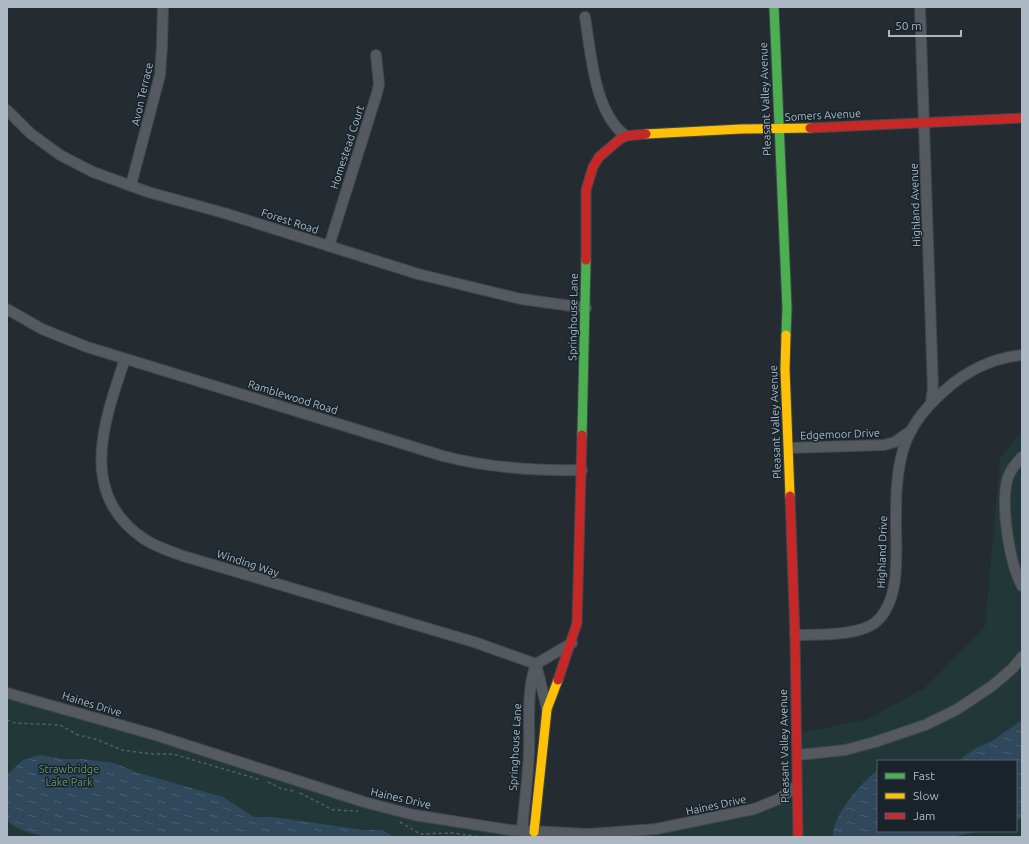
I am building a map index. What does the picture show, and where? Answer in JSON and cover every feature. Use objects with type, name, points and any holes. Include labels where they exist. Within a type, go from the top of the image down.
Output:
[{"type":"street","name":"Avon Terrace","points":[[131,185],[160,75],[162,60],[163,7]]},
{"type":"street","name":"Pleasant Valley Avenue","points":[[774,7],[778,129],[787,308],[785,369],[795,635],[796,734],[798,754],[796,786],[798,837]]},
{"type":"street","name":"Highland Avenue","points":[[920,7],[933,389],[931,402]]},
{"type":"street","points":[[585,17],[595,78],[602,101],[612,123],[626,136]]},
{"type":"street","name":"Homestead Court","points":[[329,246],[379,84],[376,55]]},
{"type":"street","name":"Forest Road","points":[[7,110],[30,133],[60,155],[93,172],[148,192],[224,213],[412,272],[490,293],[586,308]]},
{"type":"street","name":"Somers Avenue","points":[[626,136],[741,129],[778,129],[1022,118]]},
{"type":"street","name":"Springhouse Lane","points":[[534,832],[547,709],[572,643],[578,610],[586,308],[586,203],[589,178],[599,157],[626,136]]},
{"type":"street","name":"Ramblewood Road","points":[[7,309],[57,335],[125,359],[459,460],[516,469],[582,470]]},
{"type":"street","points":[[931,402],[955,381],[977,368],[1002,359],[1022,355]]},
{"type":"street","name":"Winding Way","points":[[125,359],[107,417],[102,440],[100,464],[110,499],[124,521],[144,539],[183,556],[474,642],[536,664]]},
{"type":"street","name":"Highland Drive","points":[[795,635],[829,634],[865,628],[876,622],[884,614],[893,593],[895,580],[897,484],[904,447],[912,430],[931,402]]},
{"type":"street","name":"Edgemoor Drive","points":[[789,448],[884,445],[895,442],[912,430]]},
{"type":"street","points":[[1022,456],[1011,469],[1008,478],[1006,497],[1009,548],[1022,586]]},
{"type":"street","points":[[536,664],[572,643]]},
{"type":"street","points":[[798,754],[845,750],[882,740],[925,725],[956,710],[992,686],[1012,669],[1022,657]]},
{"type":"street","name":"Springhouse Lane","points":[[536,664],[547,709]]},
{"type":"street","name":"Springhouse Lane","points":[[522,831],[529,758],[530,694],[536,664]]},
{"type":"street","name":"Haines Drive","points":[[7,693],[152,734],[364,802],[414,815],[476,826],[534,832],[600,834],[656,829],[754,809],[779,798],[796,786]]},
{"type":"path","points":[[7,720],[15,723],[60,725],[78,734],[122,750],[152,754],[173,754],[269,782],[282,789],[298,791],[333,810],[358,811]]},
{"type":"path","points":[[394,820],[406,825],[420,834],[453,833],[480,837]]},
{"type":"green space","name":"Strawbridge Lake Park","points":[[1022,431],[1022,837],[7,837],[7,692],[364,802],[455,822],[623,833],[771,802],[796,786],[796,734],[868,719],[925,688],[985,627],[1000,459]]},
{"type":"water","points":[[1022,720],[1022,818],[1017,820],[1017,760],[959,760],[976,748],[992,741]]},
{"type":"water","points":[[40,755],[64,759],[81,759],[114,763],[139,773],[223,797],[254,817],[273,817],[363,830],[382,830],[394,837],[45,837],[20,829],[7,821],[7,775],[23,760]]},
{"type":"water","points":[[877,771],[877,832],[975,832],[952,837],[833,837],[837,819],[842,810],[856,791]]},
{"type":"traffic: fast","points":[[774,7],[787,308],[786,335]]},
{"type":"traffic: fast","points":[[582,435],[586,260]]},
{"type":"traffic: slow","points":[[646,134],[741,129],[810,128]]},
{"type":"traffic: slow","points":[[786,335],[785,369],[790,496]]},
{"type":"traffic: slow","points":[[534,832],[547,709],[558,680]]},
{"type":"traffic: jam","points":[[810,128],[1022,118]]},
{"type":"traffic: jam","points":[[586,260],[586,190],[593,167],[599,157],[620,139],[626,136],[646,134]]},
{"type":"traffic: jam","points":[[558,680],[577,623],[582,435]]},
{"type":"traffic: jam","points":[[790,496],[795,635],[798,837]]}]
